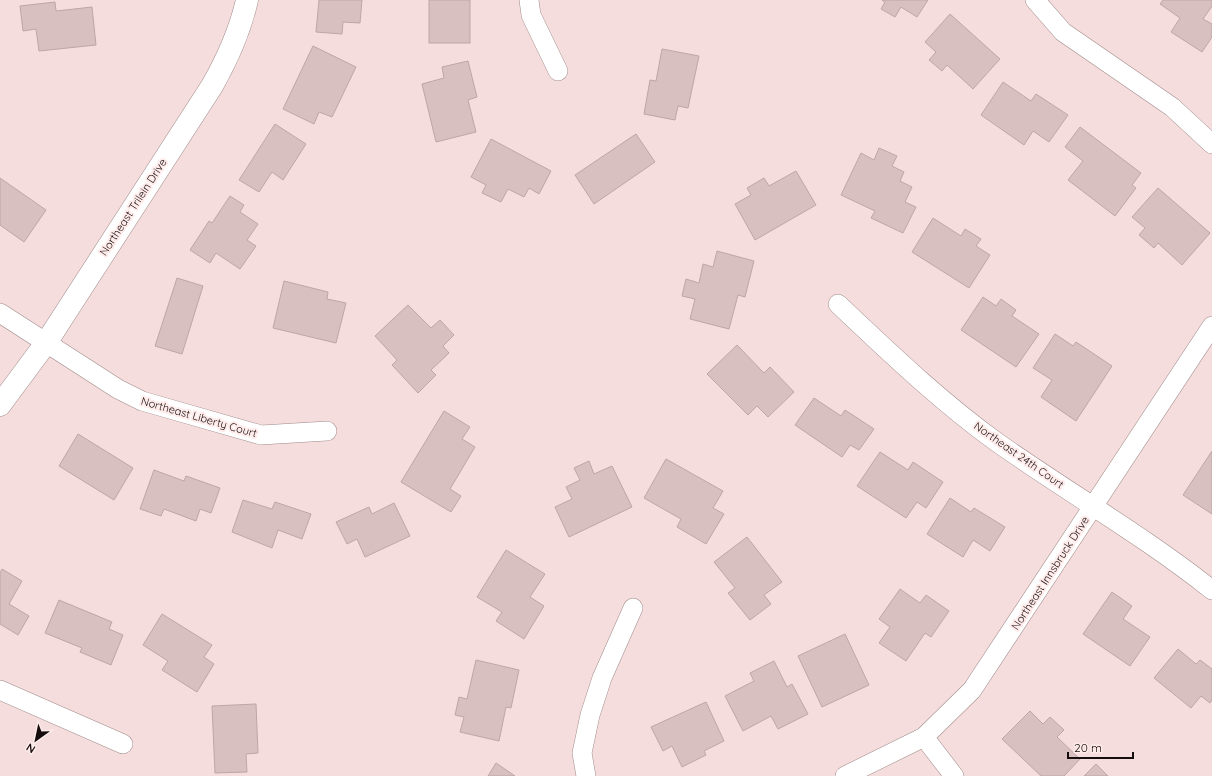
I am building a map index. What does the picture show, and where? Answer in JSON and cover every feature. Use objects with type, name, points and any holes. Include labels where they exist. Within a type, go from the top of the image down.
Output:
[{"type":"street","name":"Northeast Trilein Drive","points":[[0,405],[46,343],[212,86],[230,54],[243,19],[247,0]]},
{"type":"street","points":[[529,0],[531,15],[558,72]]},
{"type":"street","points":[[1035,0],[1063,32],[1172,107],[1212,144]]},
{"type":"street","name":"Northeast 24th Court","points":[[838,304],[939,396],[997,442],[1178,563],[1212,590]]},
{"type":"street","name":"Northeast Liberty Court","points":[[0,313],[118,389],[148,403],[261,435],[327,432]]},
{"type":"street","name":"Northeast Innsbruck Drive","points":[[845,776],[924,737],[972,690],[1212,326]]},
{"type":"street","points":[[586,776],[582,754],[590,715],[602,678],[633,608]]},
{"type":"street","points":[[0,690],[123,744]]},
{"type":"street","points":[[924,737],[954,776]]},
{"type":"building","points":[[319,0],[362,0],[360,23],[343,22],[342,34],[316,32]]},
{"type":"building","points":[[429,0],[470,0],[470,43],[429,43]]},
{"type":"building","points":[[882,0],[928,0],[917,17],[901,7],[895,17],[881,9],[885,2]]},
{"type":"building","points":[[1163,0],[1212,0],[1212,6],[1203,19],[1212,24],[1212,37],[1202,52],[1171,32],[1180,18],[1160,4]]},
{"type":"building","points":[[55,2],[56,11],[92,7],[96,45],[39,51],[36,29],[23,31],[20,6]]},
{"type":"building","points":[[950,14],[1000,59],[973,89],[947,65],[942,71],[929,60],[936,52],[925,42]]},
{"type":"building","points":[[313,46],[356,67],[332,117],[319,112],[314,124],[283,109]]},
{"type":"building","points":[[662,49],[699,56],[688,108],[678,106],[675,120],[644,114],[650,80],[656,81]]},
{"type":"building","points":[[468,61],[477,97],[468,100],[476,132],[436,142],[422,84],[444,78],[442,67]]},
{"type":"building","points":[[1003,82],[1031,101],[1036,94],[1068,115],[1049,142],[1033,131],[1024,145],[981,115]]},
{"type":"building","points":[[275,124],[306,144],[283,180],[272,172],[259,192],[239,180]]},
{"type":"building","points":[[1080,127],[1141,173],[1132,185],[1136,188],[1115,216],[1068,180],[1083,161],[1065,147]]},
{"type":"building","points":[[636,134],[655,162],[594,204],[575,175]]},
{"type":"building","points":[[491,139],[551,171],[539,194],[529,188],[524,197],[508,189],[501,202],[482,193],[486,185],[471,177]]},
{"type":"building","points":[[879,148],[897,156],[892,166],[904,172],[900,181],[912,187],[905,202],[916,207],[903,233],[871,218],[875,211],[841,195],[861,153],[874,160]]},
{"type":"building","points":[[796,171],[816,205],[755,240],[735,204],[751,195],[747,188],[764,178],[769,186]]},
{"type":"building","points":[[0,178],[46,210],[24,242],[0,225]]},
{"type":"building","points":[[1158,188],[1210,233],[1182,265],[1158,243],[1154,248],[1139,235],[1145,228],[1132,217]]},
{"type":"building","points":[[230,196],[244,205],[240,212],[258,224],[247,240],[256,246],[240,269],[216,253],[210,263],[190,250],[209,221],[212,223]]},
{"type":"building","points":[[933,218],[961,236],[965,229],[981,239],[976,246],[990,255],[969,288],[912,252]]},
{"type":"building","points":[[717,251],[754,261],[745,297],[738,295],[729,329],[690,319],[695,299],[682,296],[686,279],[699,283],[703,264],[713,267]]},
{"type":"building","points":[[177,278],[203,286],[182,354],[155,346]]},
{"type":"building","points":[[284,281],[328,292],[327,299],[346,303],[336,343],[273,328]]},
{"type":"building","points":[[983,297],[996,306],[1001,299],[1016,310],[1012,316],[1039,334],[1016,367],[961,330]]},
{"type":"building","points":[[408,305],[431,328],[440,320],[454,335],[443,346],[449,353],[431,370],[436,375],[418,393],[392,365],[397,360],[375,336]]},
{"type":"building","points":[[1055,334],[1073,346],[1076,342],[1112,366],[1076,421],[1041,397],[1052,380],[1033,368]]},
{"type":"building","points":[[737,345],[764,373],[770,367],[794,392],[768,417],[757,406],[748,415],[707,374]]},
{"type":"building","points":[[814,398],[841,416],[845,410],[874,429],[859,450],[850,445],[842,457],[795,425]]},
{"type":"building","points":[[444,411],[470,427],[462,439],[475,447],[450,489],[461,496],[451,512],[401,482]]},
{"type":"building","points":[[78,434],[133,468],[114,500],[59,466]]},
{"type":"building","points":[[1212,451],[1212,514],[1183,495]]},
{"type":"building","points":[[880,452],[908,470],[913,462],[943,482],[926,508],[917,502],[906,518],[857,486]]},
{"type":"building","points":[[666,459],[723,491],[713,508],[724,514],[706,544],[677,527],[681,519],[644,498]]},
{"type":"building","points":[[589,461],[594,474],[612,466],[632,507],[569,537],[555,507],[572,499],[566,487],[580,480],[574,468]]},
{"type":"building","points":[[154,470],[184,481],[186,476],[220,488],[211,513],[200,509],[196,521],[164,509],[161,516],[140,509]]},
{"type":"building","points":[[950,498],[971,512],[974,508],[1005,527],[990,551],[973,540],[963,557],[927,534]]},
{"type":"building","points":[[243,500],[272,509],[275,502],[311,514],[302,539],[278,530],[272,548],[232,532]]},
{"type":"building","points":[[394,503],[410,536],[365,557],[357,539],[347,544],[336,522],[369,507],[372,514]]},
{"type":"building","points":[[747,537],[782,582],[764,595],[771,604],[750,620],[728,593],[735,588],[714,562]]},
{"type":"building","points":[[506,550],[545,574],[530,597],[544,606],[524,639],[496,621],[502,612],[477,597]]},
{"type":"building","points":[[2,569],[22,581],[9,604],[29,616],[18,635],[0,624],[0,573]]},
{"type":"building","points":[[900,589],[920,603],[926,595],[949,611],[931,637],[925,633],[906,661],[879,643],[890,627],[879,619]]},
{"type":"building","points":[[1112,592],[1132,606],[1123,619],[1150,637],[1130,666],[1083,634]]},
{"type":"building","points":[[59,600],[112,622],[109,629],[123,635],[111,665],[80,652],[82,648],[45,633]]},
{"type":"building","points":[[162,614],[212,645],[204,657],[214,664],[197,692],[162,670],[168,661],[143,645]]},
{"type":"building","points":[[845,634],[869,685],[822,707],[798,656]]},
{"type":"building","points":[[1178,649],[1196,664],[1200,660],[1212,669],[1212,700],[1210,703],[1201,696],[1191,708],[1154,678]]},
{"type":"building","points":[[476,660],[519,670],[511,708],[506,707],[499,741],[460,732],[464,717],[455,715],[459,697],[467,699]]},
{"type":"building","points":[[774,661],[787,687],[792,684],[808,714],[778,729],[771,716],[743,731],[725,696],[754,681],[750,673]]},
{"type":"building","points":[[706,702],[724,741],[704,751],[706,755],[682,767],[672,746],[663,751],[651,727]]},
{"type":"building","points":[[256,704],[258,753],[246,754],[247,772],[215,773],[212,706]]},
{"type":"building","points":[[1030,711],[1043,724],[1050,717],[1064,730],[1057,737],[1080,759],[1064,776],[1041,776],[1002,739]]},
{"type":"building","points":[[496,763],[515,776],[488,776]]},
{"type":"building","points":[[1096,764],[1108,776],[1084,776]]}]
